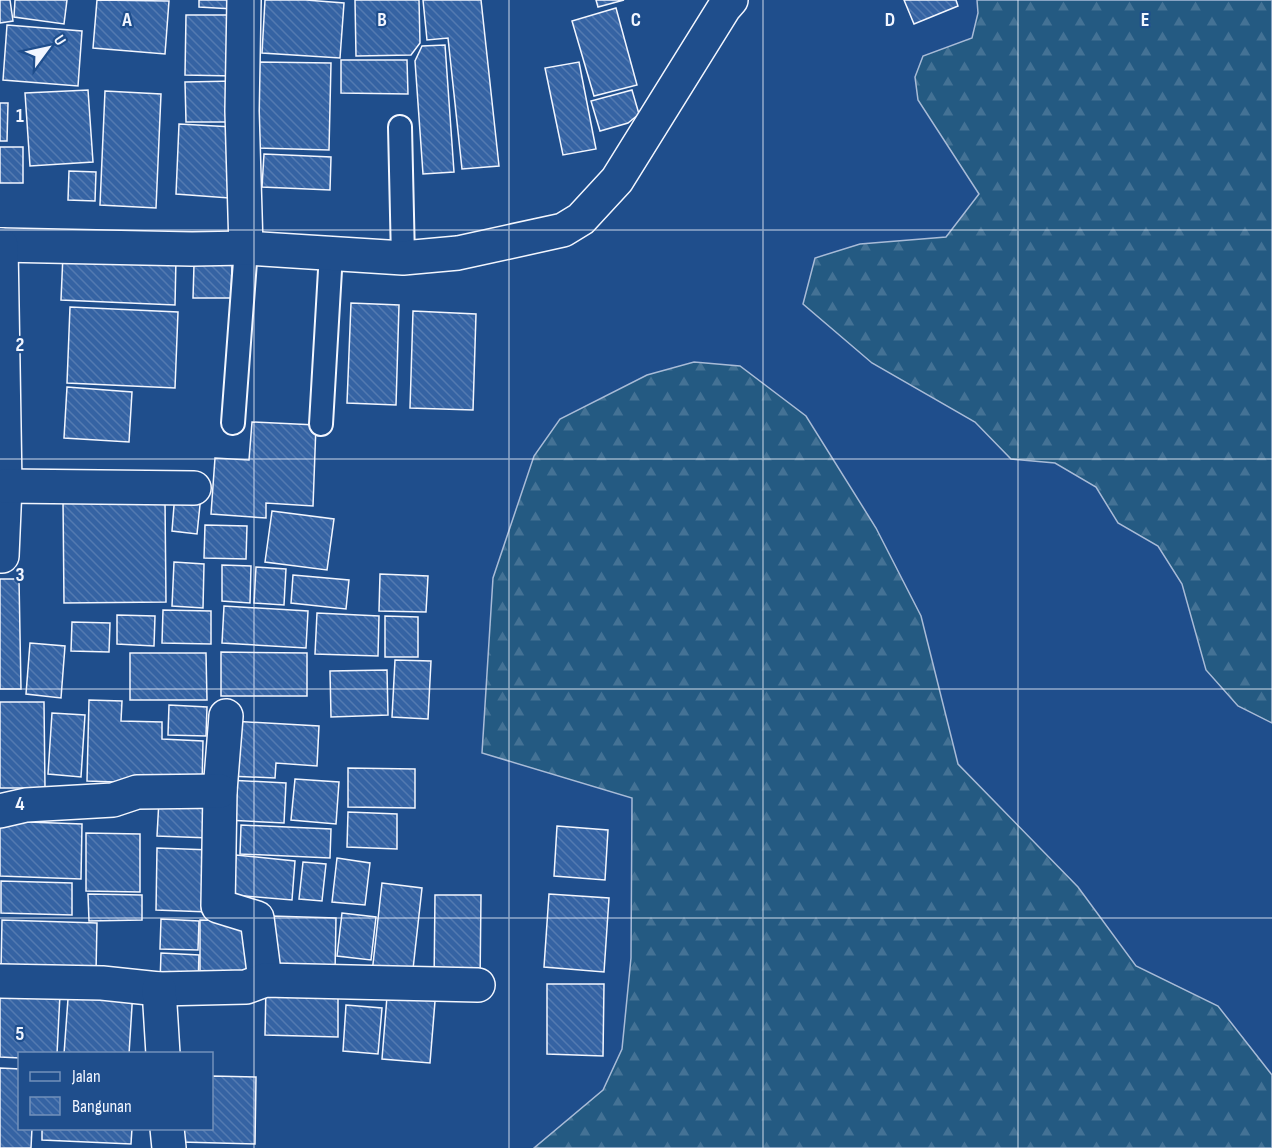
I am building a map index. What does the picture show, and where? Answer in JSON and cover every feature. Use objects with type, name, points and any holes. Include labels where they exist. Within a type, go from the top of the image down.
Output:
[{"type":"street","points":[[244,0],[242,111],[246,248]]},
{"type":"street","points":[[2,556],[5,486],[0,245],[246,248],[403,258],[458,253],[563,230],[581,219],[616,180],[731,0]]},
{"type":"street","points":[[5,486],[194,488]]},
{"type":"street","points":[[226,716],[220,791],[218,906],[257,918],[265,980]]},
{"type":"street","points":[[0,812],[26,805],[113,800],[136,792],[220,791]]},
{"type":"street","points":[[0,981],[102,983],[159,989],[246,987],[265,980],[478,985]]},
{"type":"street","points":[[159,989],[163,1052]]},
{"type":"street","points":[[167,1130],[169,1148]]},
{"type":"lane","points":[[400,127],[403,258]]},
{"type":"lane","points":[[233,423],[246,248]]},
{"type":"lane","points":[[321,424],[331,252]]},
{"type":"green space","points":[[977,0],[1272,0],[1272,723],[1238,706],[1206,670],[1182,584],[1158,546],[1118,523],[1096,487],[1055,463],[1011,459],[975,422],[872,363],[803,304],[815,258],[860,244],[946,237],[979,194],[918,100],[915,77],[923,56],[972,38],[978,13]]},
{"type":"green space","points":[[694,362],[740,366],[806,416],[876,528],[921,616],[958,764],[1078,887],[1136,966],[1218,1006],[1272,1075],[1272,1148],[534,1148],[603,1090],[622,1049],[631,958],[632,798],[482,753],[493,578],[534,456],[560,419],[647,375]]},
{"type":"building","points":[[0,0],[10,0],[13,21],[0,23]]},
{"type":"building","points":[[15,0],[67,0],[64,24],[14,17]]},
{"type":"building","points":[[97,0],[169,1],[165,54],[93,48]]},
{"type":"building","points":[[199,0],[233,0],[233,9],[199,7]]},
{"type":"building","points":[[265,0],[344,3],[340,58],[262,53]]},
{"type":"building","points":[[355,0],[419,0],[420,43],[411,55],[356,56]]},
{"type":"building","points":[[423,0],[481,0],[499,166],[462,169],[448,38],[427,40]]},
{"type":"building","points":[[596,0],[624,0],[598,7]]},
{"type":"building","points":[[904,0],[956,0],[958,6],[914,24]]},
{"type":"building","points":[[616,8],[637,85],[594,96],[572,21]]},
{"type":"building","points":[[186,15],[234,15],[233,76],[185,75]]},
{"type":"building","points":[[7,25],[82,31],[78,86],[3,80]]},
{"type":"building","points":[[445,45],[454,172],[423,174],[415,61],[422,46]]},
{"type":"building","points":[[341,60],[407,60],[408,94],[341,93]]},
{"type":"building","points":[[259,62],[331,63],[329,150],[258,148]]},
{"type":"building","points":[[579,62],[596,149],[563,155],[545,68]]},
{"type":"building","points":[[235,81],[235,122],[186,122],[185,82]]},
{"type":"building","points":[[88,90],[93,162],[30,166],[25,93]]},
{"type":"building","points":[[632,90],[639,114],[628,123],[600,131],[591,101]]},
{"type":"building","points":[[105,91],[161,94],[156,208],[100,205]]},
{"type":"building","points":[[0,103],[8,103],[7,141],[0,141]]},
{"type":"building","points":[[179,124],[233,127],[229,198],[176,194]]},
{"type":"building","points":[[0,147],[23,147],[23,183],[0,183]]},
{"type":"building","points":[[264,154],[331,157],[330,190],[262,187]]},
{"type":"building","points":[[69,171],[96,172],[95,201],[68,200]]},
{"type":"building","points":[[63,254],[176,258],[175,305],[61,300]]},
{"type":"building","points":[[194,265],[232,265],[231,298],[193,298]]},
{"type":"building","points":[[351,303],[399,305],[396,405],[347,403]]},
{"type":"building","points":[[70,307],[178,312],[175,388],[67,383]]},
{"type":"building","points":[[413,311],[476,314],[473,410],[410,408]]},
{"type":"building","points":[[67,387],[132,392],[129,442],[64,438]]},
{"type":"building","points":[[252,422],[316,425],[313,506],[266,503],[266,518],[211,514],[215,458],[249,460]]},
{"type":"building","points":[[175,493],[201,495],[197,534],[172,531]]},
{"type":"building","points":[[63,500],[165,500],[166,602],[64,603]]},
{"type":"building","points":[[272,511],[334,519],[327,570],[265,562]]},
{"type":"building","points":[[205,525],[247,526],[246,559],[204,558]]},
{"type":"building","points":[[174,562],[204,564],[203,608],[172,606]]},
{"type":"building","points":[[222,565],[251,566],[250,603],[222,601]]},
{"type":"building","points":[[256,567],[286,569],[284,605],[254,603]]},
{"type":"building","points":[[380,574],[428,576],[426,612],[379,611]]},
{"type":"building","points":[[293,575],[349,580],[346,609],[291,603]]},
{"type":"building","points":[[0,579],[19,579],[21,689],[0,689]]},
{"type":"building","points":[[224,606],[308,611],[306,648],[222,643]]},
{"type":"building","points":[[163,610],[211,611],[211,644],[162,643]]},
{"type":"building","points":[[317,613],[379,616],[378,656],[315,654]]},
{"type":"building","points":[[117,615],[155,616],[154,646],[117,644]]},
{"type":"building","points":[[385,616],[418,617],[418,657],[385,657]]},
{"type":"building","points":[[72,622],[110,623],[109,652],[71,651]]},
{"type":"building","points":[[30,643],[65,646],[61,698],[26,694]]},
{"type":"building","points":[[221,652],[307,653],[307,696],[221,696]]},
{"type":"building","points":[[130,653],[206,653],[207,700],[130,700]]},
{"type":"building","points":[[395,660],[431,661],[428,719],[392,717]]},
{"type":"building","points":[[387,670],[388,715],[331,717],[330,671]]},
{"type":"building","points":[[89,700],[122,701],[121,721],[162,722],[162,739],[203,741],[202,785],[87,781]]},
{"type":"building","points":[[0,702],[44,702],[45,788],[0,788]]},
{"type":"building","points":[[169,705],[207,707],[206,736],[168,735]]},
{"type":"building","points":[[52,713],[85,715],[81,777],[48,774]]},
{"type":"building","points":[[232,721],[319,726],[317,766],[276,763],[275,778],[229,776]]},
{"type":"building","points":[[348,768],[415,769],[415,808],[348,807]]},
{"type":"building","points":[[295,779],[339,782],[336,824],[291,820]]},
{"type":"building","points":[[228,780],[286,783],[284,823],[226,820]]},
{"type":"building","points":[[159,800],[211,802],[209,838],[157,836]]},
{"type":"building","points":[[348,812],[397,814],[397,849],[347,847]]},
{"type":"building","points":[[0,821],[82,824],[81,879],[0,876]]},
{"type":"building","points":[[241,825],[331,829],[330,858],[240,854]]},
{"type":"building","points":[[557,826],[608,830],[605,880],[554,876]]},
{"type":"building","points":[[86,833],[140,834],[140,892],[86,891]]},
{"type":"building","points":[[157,848],[211,850],[209,912],[156,910]]},
{"type":"building","points":[[236,855],[295,861],[292,900],[233,895]]},
{"type":"building","points":[[337,858],[370,863],[365,905],[332,902]]},
{"type":"building","points":[[303,862],[326,864],[322,901],[299,899]]},
{"type":"building","points":[[1,881],[72,883],[72,915],[1,913]]},
{"type":"building","points":[[382,883],[422,888],[412,978],[372,973]]},
{"type":"building","points":[[88,894],[142,895],[142,920],[89,921]]},
{"type":"building","points":[[549,894],[609,898],[604,972],[544,967]]},
{"type":"building","points":[[435,895],[481,895],[480,985],[434,984]]},
{"type":"building","points":[[342,913],[376,917],[371,960],[337,956]]},
{"type":"building","points":[[271,916],[336,918],[335,973],[270,971]]},
{"type":"building","points":[[161,919],[199,921],[198,950],[160,949]]},
{"type":"building","points":[[2,920],[97,923],[96,972],[1,969]]},
{"type":"building","points":[[200,920],[253,921],[252,982],[200,982]]},
{"type":"building","points":[[161,953],[199,955],[198,984],[160,983]]},
{"type":"building","points":[[388,984],[436,989],[430,1063],[382,1059]]},
{"type":"building","points":[[547,984],[604,984],[603,1056],[547,1054]]},
{"type":"building","points":[[69,985],[133,990],[129,1052],[64,1052]]},
{"type":"building","points":[[266,985],[338,987],[338,1037],[265,1035]]},
{"type":"building","points":[[0,991],[60,994],[57,1052],[18,1052],[18,1058],[0,1057]]},
{"type":"building","points":[[346,1005],[382,1008],[378,1054],[343,1051]]},
{"type":"building","points":[[0,1068],[18,1069],[18,1130],[32,1130],[31,1148],[0,1148]]},
{"type":"building","points":[[213,1076],[256,1077],[255,1144],[181,1142],[181,1130],[213,1130]]},
{"type":"building","points":[[42,1130],[132,1130],[131,1144],[42,1140]]}]
